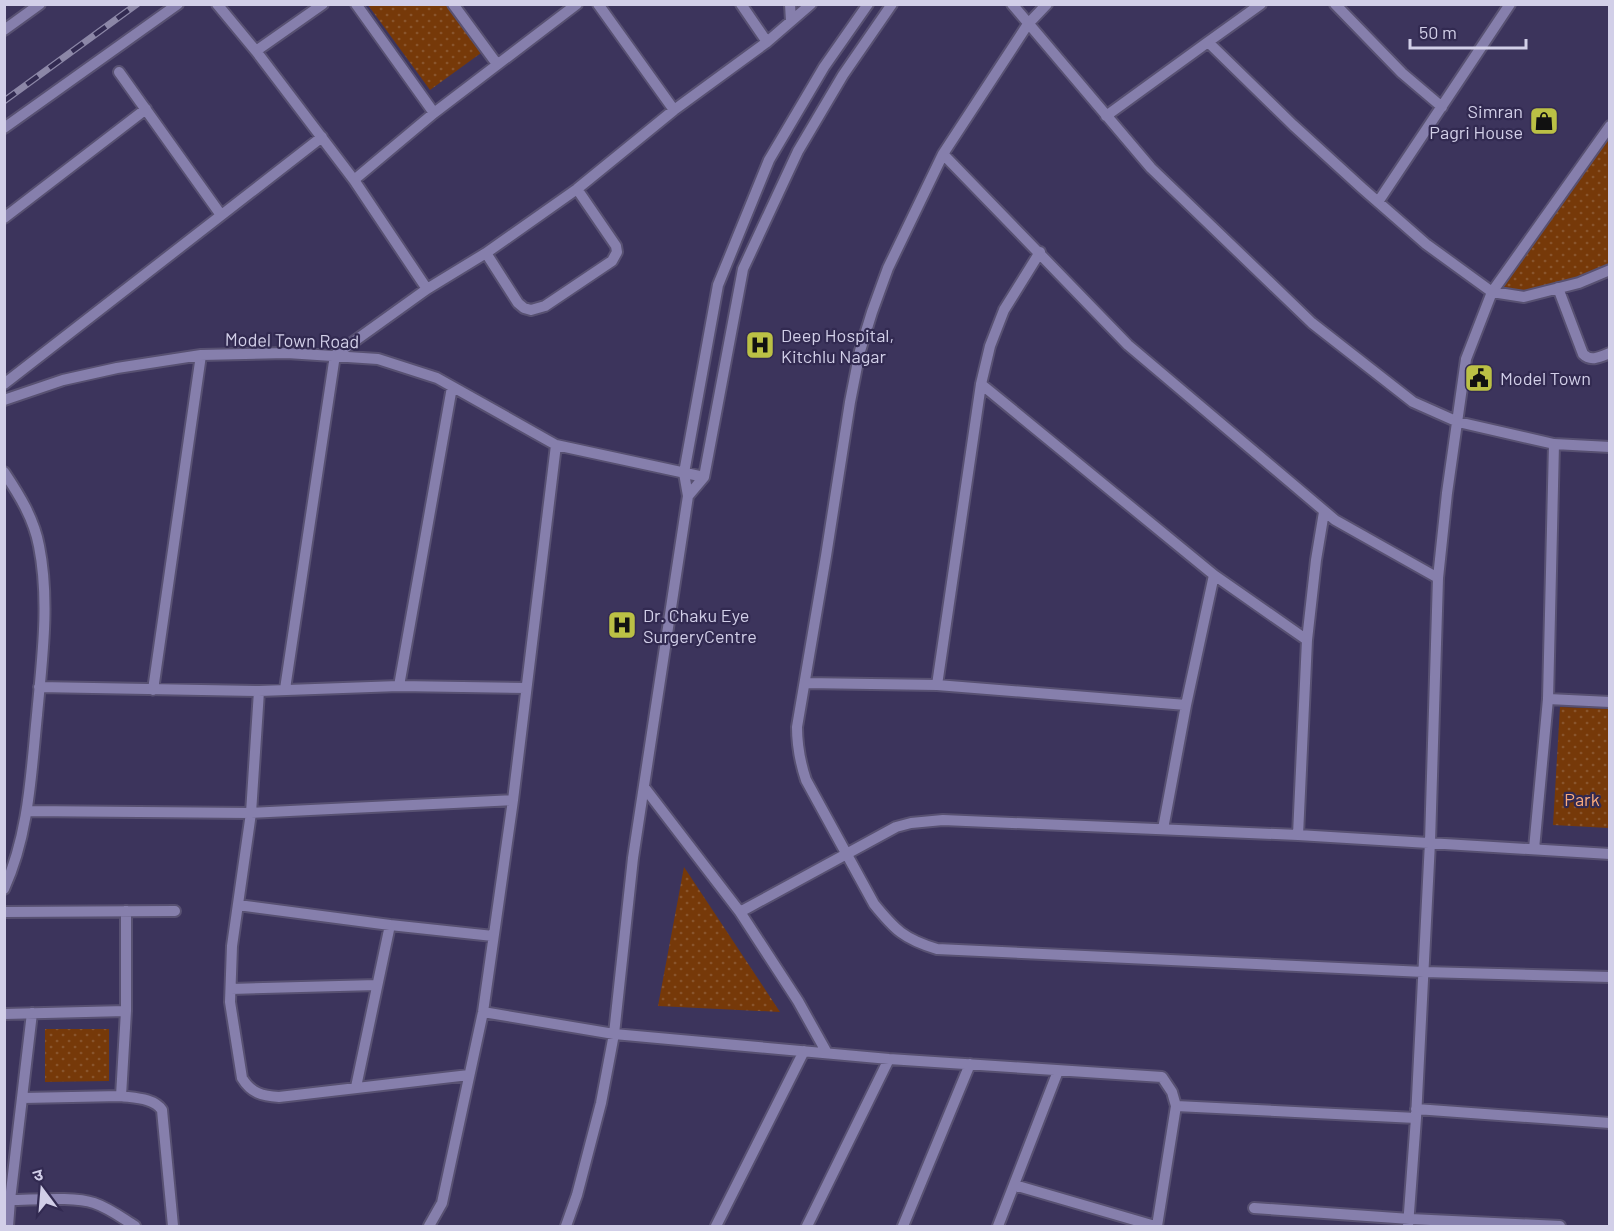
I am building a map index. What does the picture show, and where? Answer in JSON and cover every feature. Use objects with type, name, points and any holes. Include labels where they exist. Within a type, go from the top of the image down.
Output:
[{"type":"street","points":[[4,30],[40,4]]},
{"type":"street","points":[[4,128],[178,4]]},
{"type":"street","points":[[217,4],[256,51],[354,180],[427,289]]},
{"type":"street","points":[[256,51],[323,4]]},
{"type":"street","points":[[356,4],[434,113]]},
{"type":"street","points":[[453,4],[497,64]]},
{"type":"street","points":[[354,180],[434,113],[577,4]]},
{"type":"street","points":[[598,4],[674,110]]},
{"type":"street","points":[[741,4],[767,42]]},
{"type":"street","points":[[790,4],[791,21]]},
{"type":"street","points":[[285,689],[334,355],[427,289],[486,253],[577,189],[674,110],[767,42],[811,4]]},
{"type":"street","points":[[566,1227],[577,1195],[601,1103],[614,1034],[633,858],[688,496],[684,473],[718,285],[769,159],[824,67],[868,4]]},
{"type":"street","points":[[688,496],[704,477],[743,269],[798,151],[843,75],[892,4]]},
{"type":"street","points":[[1012,4],[1151,168],[1312,324],[1413,402],[1458,422],[1554,444],[1610,447]]},
{"type":"street","points":[[1047,4],[1028,24],[943,154],[888,268],[860,351],[797,727],[799,759],[806,780],[845,854],[874,904],[889,922],[906,938],[937,949],[1424,972],[1610,977]]},
{"type":"street","points":[[1106,116],[1260,4]]},
{"type":"street","points":[[1335,4],[1402,73],[1442,107]]},
{"type":"street","points":[[1378,202],[1510,4]]},
{"type":"street","points":[[1208,42],[1293,125],[1378,202],[1426,244],[1492,292],[1524,297],[1579,283],[1610,270]]},
{"type":"street","points":[[119,72],[221,216]]},
{"type":"street","points":[[4,218],[146,109]]},
{"type":"street","points":[[1409,1223],[1430,842],[1438,578],[1447,493],[1466,359],[1492,292],[1610,126]]},
{"type":"street","points":[[4,384],[322,137]]},
{"type":"street","points":[[943,154],[1128,345],[1324,512],[1438,578]]},
{"type":"street","points":[[486,253],[518,303],[531,310],[545,306],[612,261],[617,252],[615,246],[577,189]]},
{"type":"street","points":[[938,685],[981,384],[990,346],[1004,310],[1040,252]]},
{"type":"street","points":[[1558,288],[1583,354],[1589,359],[1594,359],[1610,353]]},
{"type":"street","name":"Model Town Road","points":[[4,400],[84,375],[201,356],[287,353],[334,355],[387,362],[437,378],[556,445],[704,477]]},
{"type":"street","points":[[153,690],[201,356]]},
{"type":"street","points":[[981,384],[1214,575],[1307,640]]},
{"type":"street","points":[[399,686],[452,387]]},
{"type":"street","points":[[1534,849],[1548,699],[1554,444]]},
{"type":"street","points":[[429,1227],[442,1203],[483,1012],[513,800],[556,445]]},
{"type":"street","points":[[4,472],[28,510],[39,545],[43,572],[44,616],[27,811],[15,866],[4,889]]},
{"type":"street","points":[[1299,835],[1307,640],[1324,512]]},
{"type":"street","points":[[1163,829],[1186,705],[1214,575]]},
{"type":"street","points":[[805,683],[938,685],[1186,705]]},
{"type":"street","points":[[39,687],[259,691],[399,686],[526,688]]},
{"type":"street","points":[[259,691],[251,813],[232,945],[230,1002],[242,1078],[255,1093],[279,1096],[469,1075]]},
{"type":"street","points":[[1548,699],[1610,702]]},
{"type":"street","points":[[644,787],[740,912],[798,1001],[827,1053]]},
{"type":"street","points":[[27,811],[251,813],[513,800]]},
{"type":"street","points":[[740,912],[896,827],[943,819],[1299,835],[1610,854]]},
{"type":"street","points":[[238,905],[493,936]]},
{"type":"street","points":[[121,1096],[126,1011],[126,911]]},
{"type":"street","points":[[4,912],[175,911]]},
{"type":"street","points":[[357,1086],[390,925]]},
{"type":"street","points":[[231,989],[377,985]]},
{"type":"street","points":[[4,1014],[126,1011]]},
{"type":"street","points":[[483,1012],[614,1034],[889,1059],[1162,1077],[1172,1092],[1176,1106],[1156,1227],[1014,1185]]},
{"type":"street","points":[[8,1227],[32,1013]]},
{"type":"street","points":[[716,1227],[804,1051]]},
{"type":"street","points":[[807,1227],[889,1059]]},
{"type":"street","points":[[903,1227],[970,1064]]},
{"type":"street","points":[[998,1227],[1059,1071]]},
{"type":"street","points":[[23,1098],[121,1096],[159,1104],[162,1110],[173,1227]]},
{"type":"street","points":[[1176,1106],[1416,1113],[1610,1123]]},
{"type":"street","points":[[10,1200],[92,1202],[108,1209],[135,1227]]},
{"type":"street","points":[[1254,1208],[1409,1223],[1560,1227]]},
{"type":"green space","points":[[368,5],[446,5],[481,53],[430,90]]},
{"type":"green space","points":[[1609,131],[1609,265],[1578,279],[1523,293],[1498,289]]},
{"type":"green space","name":"Park","points":[[1560,707],[1609,709],[1609,828],[1553,825]]},
{"type":"green space","points":[[684,867],[780,1012],[658,1006]]},
{"type":"green space","points":[[45,1029],[109,1029],[109,1081],[45,1082]]},
{"type":"railway","points":[[4,101],[137,4]]},
{"type":"place","name":"Simran Pagri House","points":[[1544,121]]},
{"type":"place","name":"Deep Hospital, Kitchlu Nagar","points":[[760,345]]},
{"type":"place","name":"Model Town","points":[[1479,378]]},
{"type":"place","name":"Dr. Chaku Eye SurgeryCentre","points":[[622,625]]}]
